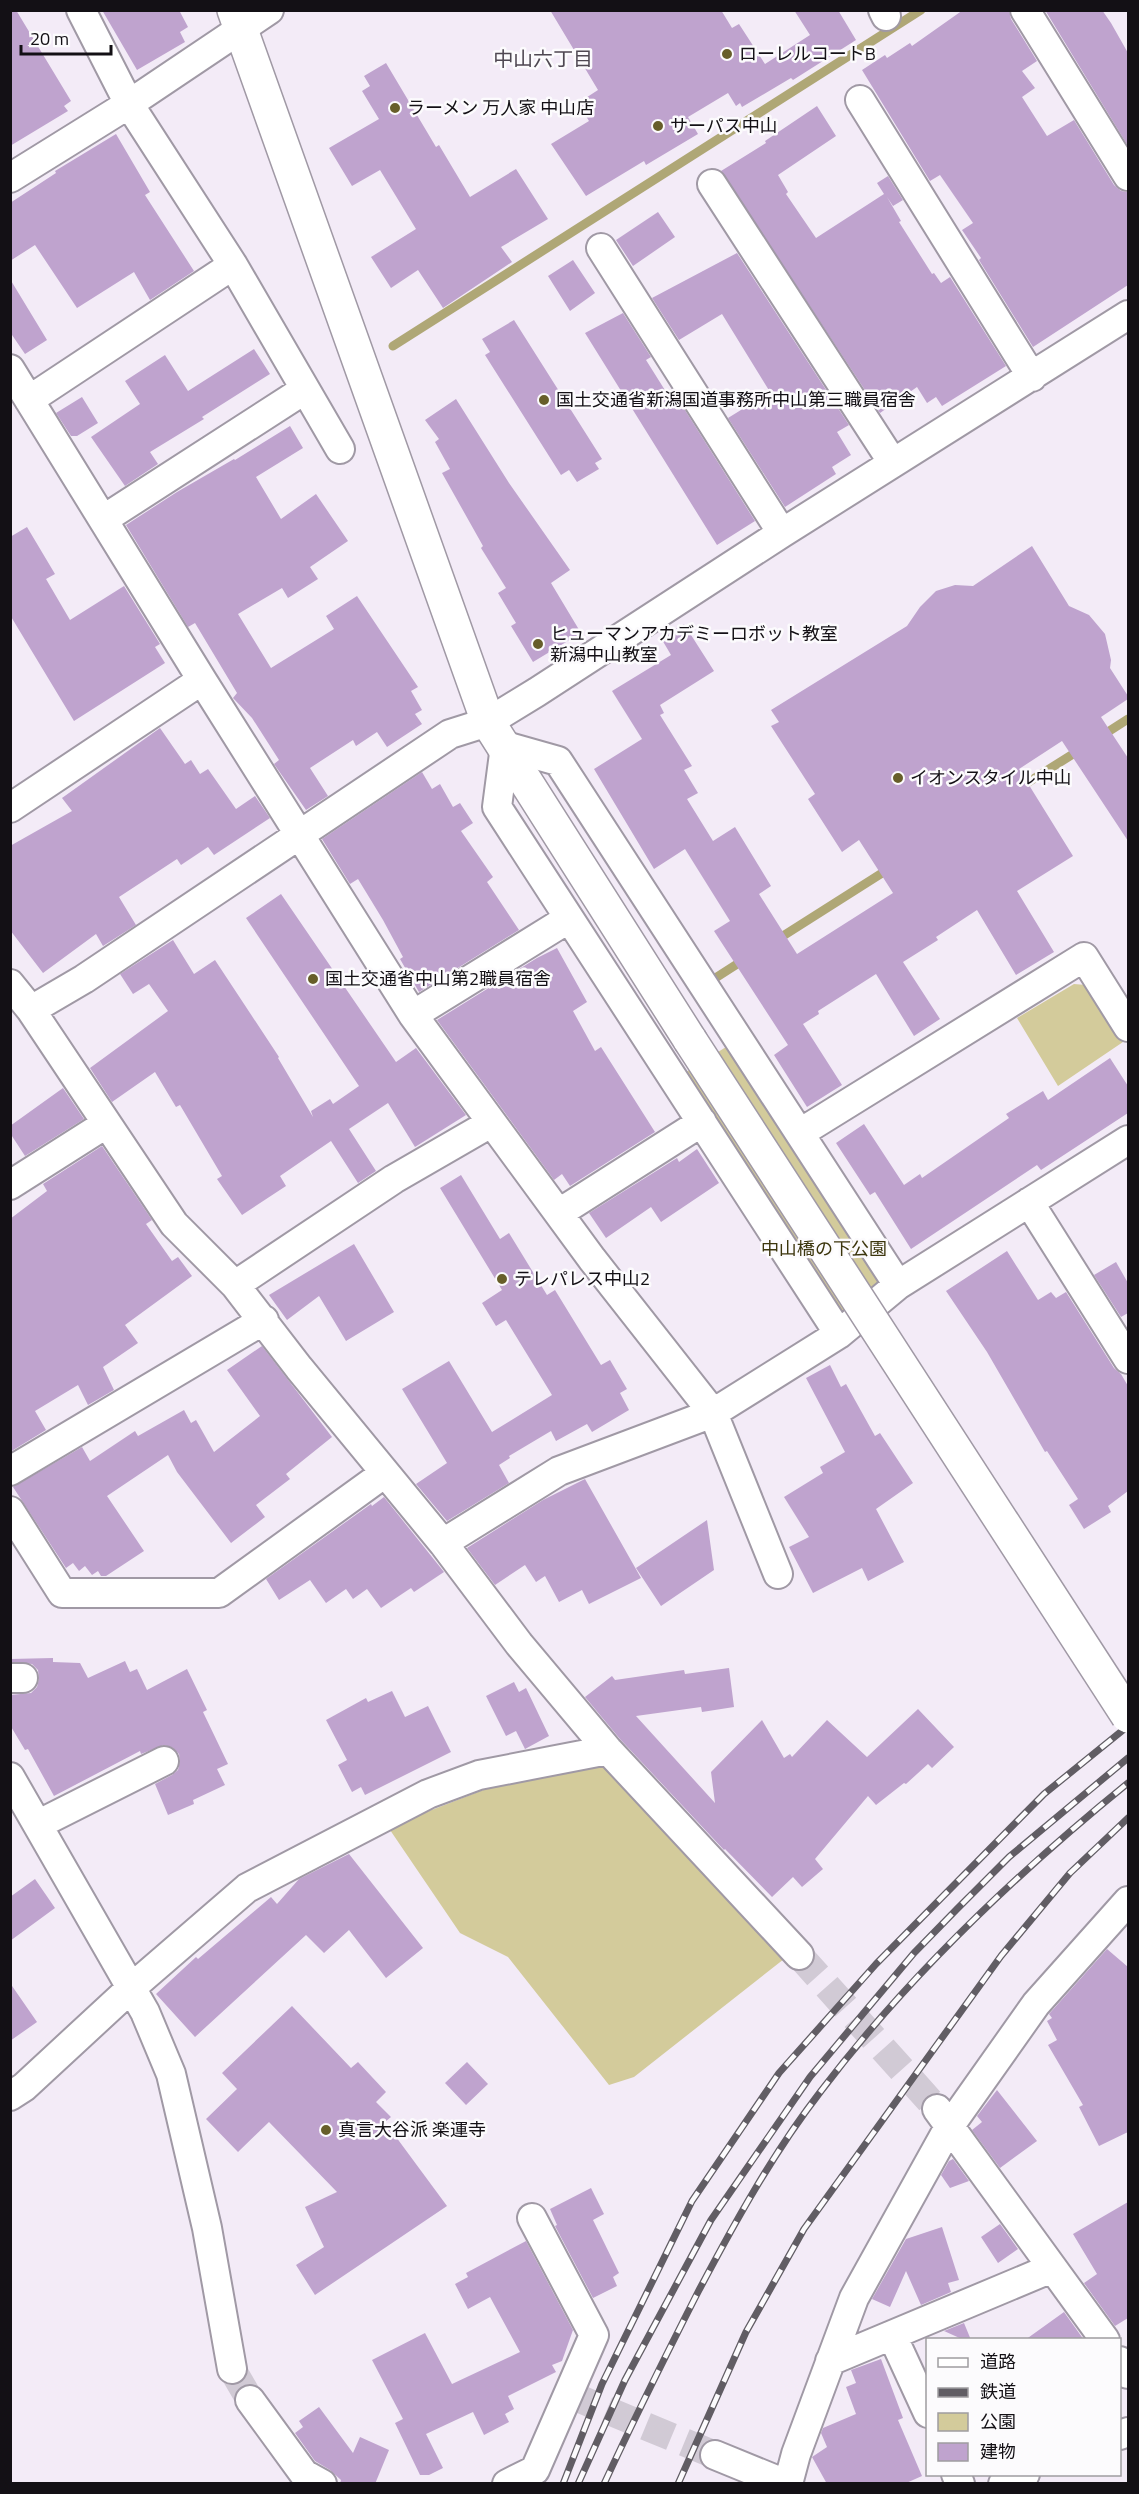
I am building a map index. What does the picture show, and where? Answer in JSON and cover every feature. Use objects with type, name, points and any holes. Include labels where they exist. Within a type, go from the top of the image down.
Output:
[{"type":"street","points":[[81,10],[129,104],[233,265],[340,449]]},
{"type":"street","points":[[10,178],[129,104],[237,20],[269,10]]},
{"type":"street","points":[[1024,10],[1128,176]]},
{"type":"street","points":[[237,20],[496,734],[690,1040],[1128,1716]]},
{"type":"street","points":[[860,100],[1032,376]]},
{"type":"street","points":[[712,184],[893,463]]},
{"type":"street","points":[[601,248],[782,533]]},
{"type":"street","points":[[29,400],[233,265]]},
{"type":"street","points":[[496,734],[782,533],[1128,315]]},
{"type":"street","points":[[10,369],[413,1015],[599,1269],[713,1413],[778,1574]]},
{"type":"street","points":[[104,519],[304,390]]},
{"type":"street","points":[[10,808],[202,680]]},
{"type":"street","points":[[31,1010],[84,979],[450,734],[496,734],[558,762],[898,1285]]},
{"type":"street","points":[[496,734],[497,807],[839,1334]]},
{"type":"street","points":[[413,1015],[568,919]]},
{"type":"street","points":[[800,1133],[1084,957],[1128,1027]]},
{"type":"street","points":[[11,986],[31,1010],[174,1224],[235,1285],[264,1320],[299,1368],[443,1542],[519,1644],[608,1750],[799,1955]]},
{"type":"street","points":[[673,1078],[737,1035]]},
{"type":"street","points":[[559,1213],[702,1122]]},
{"type":"street","points":[[235,1285],[394,1179],[491,1123]]},
{"type":"street","points":[[10,1185],[106,1124]]},
{"type":"street","points":[[443,1542],[559,1471],[713,1413],[839,1334],[898,1285],[1128,1140]]},
{"type":"street","points":[[1029,1203],[1128,1359]]},
{"type":"street","points":[[10,1471],[264,1320]]},
{"type":"street","points":[[10,1511],[63,1593],[219,1593],[385,1473]]},
{"type":"street","points":[[15,2084],[247,1888],[428,1794],[479,1775],[608,1750]]},
{"type":"street","points":[[39,1824],[164,1761]]},
{"type":"street","points":[[10,1777],[39,1824],[145,2013],[171,2073],[207,2228],[232,2369]]},
{"type":"street","points":[[715,2455],[787,2484],[854,2298],[943,2118],[989,2071],[1036,2004],[1128,1901]]},
{"type":"street","points":[[943,2118],[1104,2338]]},
{"type":"street","points":[[507,2484],[535,2470],[594,2335],[532,2218]]},
{"type":"street","points":[[830,2361],[1052,2268]]},
{"type":"street","points":[[892,2335],[926,2411]]},
{"type":"street","points":[[250,2400],[304,2474],[322,2484]]},
{"type":"street","points":[[1003,2484],[1023,2476]]},
{"type":"green space","points":[[1074,984],[1086,985],[1123,1042],[1058,1086],[1017,1018]]},
{"type":"green space","name":"中山橋の下公園","points":[[726,1047],[884,1289],[841,1326],[680,1076]]},
{"type":"green space","points":[[605,1765],[784,1959],[634,2077],[609,2085],[508,1957],[460,1933],[388,1827],[496,1785]]},
{"type":"building","points":[[10,10],[16,10],[71,101],[64,106],[68,111],[10,146]]},
{"type":"building","points":[[102,10],[179,10],[188,27],[180,32],[185,42],[137,70]]},
{"type":"building","points":[[550,10],[721,10],[732,28],[739,24],[765,64],[810,35],[794,10],[838,10],[856,40],[793,80],[791,78],[742,107],[740,103],[736,106],[728,93],[688,117],[698,134],[646,165],[644,161],[586,196],[551,144],[589,121],[578,103],[598,90]]},
{"type":"building","points":[[963,10],[1009,10],[1011,19],[1037,61],[1022,71],[1035,88],[1022,97],[1047,136],[1074,120],[1114,185],[1121,191],[1128,192],[1128,285],[1033,347],[962,230],[973,223],[940,175],[930,181],[862,70],[910,43],[912,46]]},
{"type":"building","points":[[1045,10],[1102,10],[1111,23],[1128,53],[1128,146]]},
{"type":"building","points":[[386,63],[436,147],[439,145],[470,197],[516,169],[548,219],[501,247],[512,262],[443,308],[418,270],[391,288],[371,257],[416,229],[380,170],[352,186],[329,148],[379,119],[362,91],[370,86],[364,76]]},
{"type":"building","points":[[817,106],[836,136],[778,175],[788,192],[786,194],[816,238],[884,194],[877,183],[888,176],[903,200],[893,206],[887,197],[901,221],[899,222],[932,274],[934,273],[941,283],[950,277],[1006,366],[942,406],[936,397],[927,403],[917,387],[880,413],[721,171],[766,143],[765,141]]},
{"type":"building","points":[[116,134],[150,192],[145,195],[194,271],[150,300],[134,272],[77,308],[35,245],[10,261],[10,203],[56,173],[55,171]]},
{"type":"building","points":[[658,212],[675,237],[633,266],[616,240]]},
{"type":"building","points":[[737,253],[849,425],[837,432],[851,455],[832,467],[836,474],[785,507],[728,418],[770,392],[722,314],[679,340],[652,298]]},
{"type":"building","points":[[573,260],[595,293],[570,311],[548,276]]},
{"type":"building","points":[[10,279],[47,340],[25,354],[10,332]]},
{"type":"building","points":[[623,313],[651,357],[646,360],[673,403],[678,399],[755,521],[717,545],[585,333]]},
{"type":"building","name":"国土交通省新潟国道事務所中山第三職員宿舎","points":[[514,320],[602,459],[595,463],[599,469],[577,482],[569,470],[561,475],[485,355],[490,352],[482,339]]},
{"type":"building","points":[[254,349],[270,374],[150,452],[158,464],[125,486],[91,437],[140,404],[125,381],[165,355],[188,391]]},
{"type":"building","points":[[82,397],[98,423],[77,436],[71,436],[56,413]]},
{"type":"building","points":[[456,399],[509,483],[570,570],[551,583],[581,633],[533,662],[511,626],[516,623],[498,593],[506,588],[481,548],[483,546],[442,473],[450,469],[435,442],[439,439],[425,420]]},
{"type":"building","points":[[290,426],[303,448],[256,477],[281,519],[316,494],[348,541],[310,567],[318,579],[288,598],[282,588],[238,614],[271,668],[334,629],[326,616],[357,596],[418,687],[411,691],[422,710],[415,714],[422,724],[387,747],[377,732],[356,746],[353,740],[310,768],[328,796],[306,810],[274,764],[279,760],[252,718],[233,698],[237,693],[195,623],[188,627],[126,525],[177,492]]},
{"type":"building","points":[[27,527],[55,574],[46,579],[70,620],[124,586],[160,644],[155,647],[165,663],[74,721],[10,615],[10,537]]},
{"type":"building","points":[[1032,546],[1069,606],[1089,615],[1105,634],[1111,660],[1110,668],[1128,696],[1128,699],[1101,717],[1128,758],[1128,841],[1062,741],[1019,769],[1073,856],[1017,891],[1054,952],[1016,975],[977,910],[936,937],[938,940],[903,962],[940,1019],[914,1036],[876,974],[818,1011],[819,1014],[803,1024],[842,1085],[807,1107],[774,1055],[788,1045],[714,931],[730,921],[685,849],[654,869],[594,769],[642,739],[612,691],[671,655],[661,638],[684,624],[714,671],[660,705],[664,713],[660,715],[692,766],[684,770],[698,793],[687,799],[713,841],[735,827],[771,886],[759,894],[797,954],[893,893],[859,840],[842,852],[808,799],[815,794],[771,726],[779,722],[771,710],[907,626],[920,607],[936,591],[955,585],[973,586]]},
{"type":"building","points":[[160,728],[185,764],[191,760],[200,774],[208,769],[236,809],[255,796],[270,818],[214,855],[208,847],[181,865],[177,859],[119,897],[136,925],[103,946],[96,934],[43,973],[10,930],[10,846],[72,811],[62,798]]},
{"type":"building","points":[[422,772],[432,789],[440,784],[453,807],[460,803],[473,823],[461,831],[493,877],[487,882],[519,930],[419,992],[400,959],[403,957],[358,879],[350,884],[322,839]]},
{"type":"building","points":[[281,894],[396,1062],[416,1048],[466,1115],[415,1147],[388,1103],[349,1129],[376,1171],[358,1183],[331,1141],[280,1176],[286,1186],[242,1215],[217,1179],[222,1176],[180,1105],[176,1107],[155,1072],[112,1102],[90,1068],[168,1011],[149,984],[133,994],[120,974],[173,940],[194,974],[215,960],[279,1057],[313,1117],[311,1111],[330,1099],[333,1104],[359,1086],[246,918]]},
{"type":"building","points":[[557,948],[587,1002],[573,1011],[595,1051],[601,1047],[655,1132],[570,1186],[562,1174],[554,1180],[437,1020]]},
{"type":"building","points":[[1110,1058],[1128,1086],[1128,1113],[1041,1170],[1037,1165],[911,1249],[875,1192],[870,1195],[836,1143],[864,1124],[904,1185],[920,1174],[922,1178],[1009,1118],[1006,1114],[1043,1091],[1048,1100]]},
{"type":"building","points":[[63,1088],[84,1119],[25,1156],[10,1133],[10,1126]]},
{"type":"building","points":[[102,1146],[152,1220],[146,1224],[172,1261],[178,1257],[192,1276],[125,1325],[138,1343],[103,1367],[114,1390],[88,1405],[78,1385],[35,1411],[46,1430],[10,1452],[10,1219],[47,1191],[43,1184]]},
{"type":"building","points":[[697,1149],[719,1183],[661,1222],[651,1207],[606,1238],[589,1213],[677,1158],[679,1162]]},
{"type":"building","points":[[461,1175],[500,1239],[509,1233],[547,1295],[555,1290],[601,1365],[610,1360],[627,1389],[620,1393],[629,1410],[592,1432],[587,1424],[556,1441],[551,1431],[509,1456],[510,1458],[499,1465],[509,1483],[447,1521],[416,1484],[447,1463],[402,1389],[449,1361],[492,1432],[552,1395],[506,1320],[496,1326],[482,1303],[502,1290],[440,1188]]},
{"type":"building","points":[[354,1244],[394,1312],[346,1341],[319,1296],[287,1320],[269,1295]]},
{"type":"building","points":[[1007,1251],[1038,1300],[1051,1292],[1056,1298],[1066,1292],[1128,1386],[1128,1491],[1108,1506],[1111,1512],[1084,1529],[1069,1505],[1078,1499],[1047,1451],[1045,1452],[987,1352],[946,1291]]},
{"type":"building","points":[[1116,1262],[1128,1283],[1128,1313],[1121,1317],[1094,1275]]},
{"type":"building","points":[[262,1346],[332,1437],[286,1474],[290,1479],[256,1505],[265,1517],[231,1543],[177,1472],[168,1455],[107,1496],[144,1551],[106,1576],[101,1576],[98,1571],[92,1575],[85,1566],[79,1571],[73,1563],[66,1568],[13,1487],[82,1447],[90,1461],[135,1431],[138,1436],[184,1410],[191,1423],[196,1420],[214,1452],[260,1416],[227,1370]]},
{"type":"building","points":[[830,1365],[841,1387],[846,1384],[875,1436],[880,1433],[913,1483],[876,1509],[904,1562],[868,1581],[862,1568],[813,1593],[789,1547],[809,1537],[784,1497],[823,1473],[820,1467],[845,1452],[806,1378]]},
{"type":"building","points":[[585,1479],[641,1578],[589,1604],[582,1590],[559,1602],[545,1576],[536,1582],[525,1565],[495,1585],[467,1548],[543,1500]]},
{"type":"building","points":[[384,1497],[444,1572],[414,1592],[411,1588],[381,1608],[367,1589],[353,1599],[346,1589],[326,1603],[310,1580],[279,1600],[266,1579]]},
{"type":"building","points":[[707,1520],[714,1570],[661,1606],[636,1568]]},
{"type":"building","points":[[53,1658],[53,1662],[80,1663],[88,1678],[125,1661],[130,1672],[137,1669],[147,1690],[187,1669],[207,1710],[203,1712],[228,1764],[217,1769],[225,1785],[193,1800],[194,1804],[168,1815],[155,1784],[178,1770],[180,1761],[179,1754],[173,1748],[164,1745],[141,1754],[140,1751],[54,1796],[28,1749],[25,1750],[10,1725],[10,1695],[31,1693],[37,1687],[39,1679],[38,1670],[32,1664],[10,1662],[10,1659]]},
{"type":"building","points":[[729,1668],[734,1707],[702,1712],[701,1707],[636,1716],[715,1803],[711,1772],[762,1720],[784,1758],[790,1754],[792,1757],[827,1720],[867,1757],[918,1709],[954,1747],[932,1768],[928,1764],[906,1784],[904,1783],[876,1805],[868,1796],[815,1859],[823,1869],[802,1887],[793,1877],[772,1897],[724,1850],[620,1739],[585,1697],[612,1676],[615,1680],[684,1670],[685,1674]]},
{"type":"building","points":[[514,1682],[519,1692],[526,1688],[549,1736],[525,1749],[516,1731],[506,1736],[486,1696]]},
{"type":"building","points":[[392,1691],[405,1717],[428,1706],[451,1752],[365,1795],[361,1787],[352,1792],[338,1765],[347,1760],[326,1720],[366,1698],[368,1702]]},
{"type":"building","points":[[349,1854],[423,1948],[386,1978],[349,1930],[324,1953],[306,1935],[195,2037],[156,1994],[196,1957],[198,1959],[271,1897],[277,1904],[299,1879]]},
{"type":"building","points":[[35,1879],[55,1908],[10,1941],[10,1897]]},
{"type":"building","points":[[1107,1949],[1128,1967],[1128,2132],[1099,2146],[1079,2107],[1083,2105],[1048,2045],[1057,2040],[1047,2021],[1052,2018],[1049,2014]]},
{"type":"building","points":[[10,1983],[37,2022],[10,2041]]},
{"type":"building","points":[[292,2006],[351,2068],[358,2062],[386,2092],[376,2102],[391,2117],[385,2122],[447,2206],[315,2295],[296,2265],[324,2247],[305,2207],[337,2192],[269,2122],[238,2152],[206,2119],[237,2089],[222,2073]]},
{"type":"building","points":[[467,2062],[488,2084],[466,2105],[445,2083]]},
{"type":"building","points":[[997,2090],[1037,2141],[1000,2168],[972,2130],[982,2122],[977,2116]]},
{"type":"building","points":[[953,2159],[969,2181],[950,2188],[941,2175],[949,2161]]},
{"type":"building","points":[[591,2188],[604,2214],[593,2220],[619,2273],[613,2277],[617,2286],[593,2298],[555,2226],[557,2225],[550,2209]]},
{"type":"building","points":[[1128,2202],[1128,2318],[1115,2326],[1084,2283],[1097,2274],[1073,2234]]},
{"type":"building","points":[[1000,2224],[1018,2249],[998,2263],[981,2237]]},
{"type":"building","points":[[942,2227],[959,2280],[948,2283],[951,2292],[921,2305],[906,2271],[890,2307],[872,2299],[906,2239]]},
{"type":"building","points":[[526,2241],[573,2330],[562,2361],[552,2365],[556,2372],[508,2396],[514,2409],[505,2414],[509,2422],[484,2435],[473,2412],[426,2434],[443,2468],[429,2475],[420,2475],[395,2423],[403,2419],[372,2360],[425,2333],[452,2384],[520,2352],[490,2297],[468,2309],[455,2284],[468,2277],[466,2273]]},
{"type":"building","points":[[1064,2312],[1083,2338],[1028,2338]]},
{"type":"building","points":[[964,2323],[970,2338],[960,2338],[944,2331]]},
{"type":"building","points":[[881,2359],[903,2418],[898,2420],[922,2476],[904,2484],[827,2484],[812,2457],[827,2447],[821,2433],[823,2428],[856,2414],[846,2387],[856,2383],[851,2370]]},
{"type":"building","points":[[319,2407],[353,2453],[360,2437],[389,2450],[375,2484],[340,2484],[341,2480],[315,2461],[295,2433],[303,2427],[299,2421]]},
{"type":"waterway","points":[[393,346],[921,10]]},
{"type":"waterway","points":[[1100,737],[1128,719]]},
{"type":"waterway","points":[[1019,788],[1081,749]]},
{"type":"waterway","points":[[775,941],[890,868]]},
{"type":"waterway","points":[[706,984],[745,959]]},
{"type":"tunnel","points":[[799,1955],[937,2109]]},
{"type":"tunnel","points":[[232,2369],[250,2400]]},
{"type":"tunnel","points":[[568,2394],[715,2455]]},
{"type":"railway","points":[[563,2484],[602,2384],[692,2201],[779,2073],[876,1964],[1044,1794],[1128,1726]]},
{"type":"railway","points":[[578,2484],[625,2380],[711,2220],[810,2077],[914,1953],[956,1910],[1009,1857],[1128,1758]]},
{"type":"railway","points":[[604,2484],[638,2411],[726,2240],[755,2188],[803,2115],[855,2048],[927,1967],[1045,1853],[1128,1783]]},
{"type":"railway","points":[[678,2484],[746,2332],[804,2229],[1001,1956],[1070,1873],[1128,1818]]},
{"type":"place","name":"ローレルコートB","points":[[727,54]]},
{"type":"place","name":"ラーメン 万人家 中山店","points":[[395,108]]},
{"type":"place","name":"サーパス中山","points":[[658,126]]},
{"type":"place","name":"国土交通省新潟国道事務所中山第三職員宿舎","points":[[544,400]]},
{"type":"place","name":"ヒューマンアカデミーロボット教室 新潟中山教室","points":[[538,644]]},
{"type":"place","name":"イオンスタイル中山","points":[[898,778]]},
{"type":"place","name":"国土交通省中山第2職員宿舎","points":[[313,979]]},
{"type":"place","name":"テレパレス中山2","points":[[502,1279]]},
{"type":"place","name":"真言大谷派 楽運寺","points":[[326,2130]]},
{"type":"district","name":"中山六丁目","points":[[543,59]]}]
